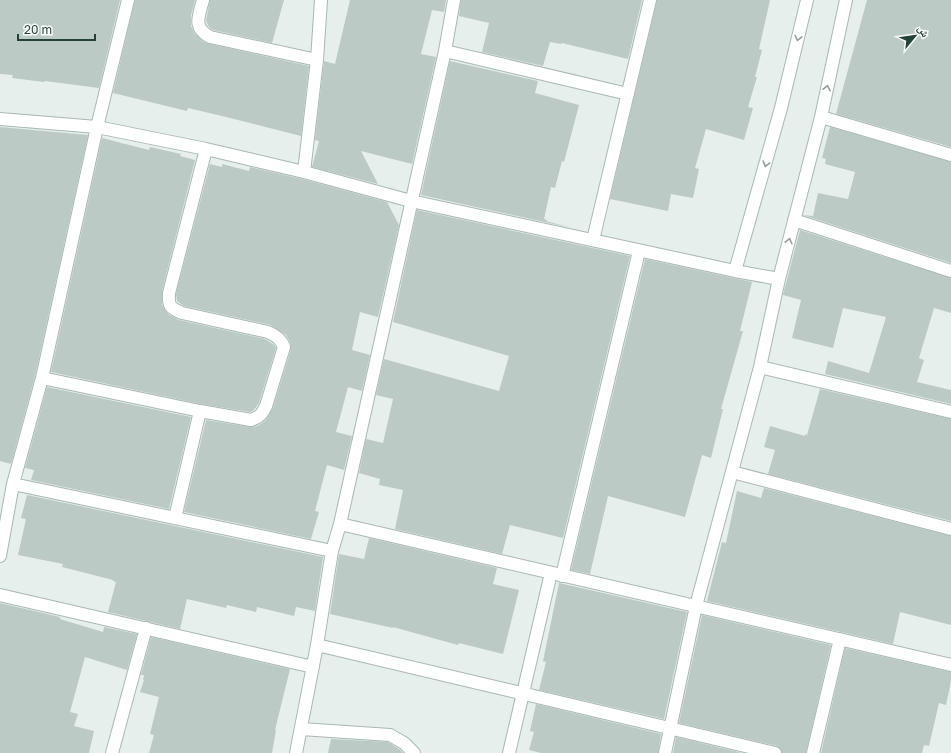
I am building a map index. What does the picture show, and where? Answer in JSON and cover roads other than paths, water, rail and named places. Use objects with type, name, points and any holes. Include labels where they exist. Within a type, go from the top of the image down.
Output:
[{"type":"street","points":[[0,556],[13,484],[42,378],[97,127],[128,0]]},
{"type":"street","points":[[203,0],[198,23],[203,33],[210,37],[318,60]]},
{"type":"street","points":[[304,172],[318,60],[321,0]]},
{"type":"street","points":[[296,753],[317,645],[332,551],[340,524],[411,201],[446,51],[454,0]]},
{"type":"street","points":[[593,240],[650,0]]},
{"type":"street","points":[[736,271],[781,108],[807,0]]},
{"type":"street","points":[[665,753],[696,606],[760,367],[779,279],[821,117],[846,0]]},
{"type":"street","points":[[446,51],[628,94]]},
{"type":"street","points":[[821,117],[951,155]]},
{"type":"street","points":[[0,119],[97,127],[206,149],[304,172],[411,201],[639,251],[779,279]]},
{"type":"street","points":[[42,378],[200,411],[251,420],[258,418],[261,415],[266,406],[284,347],[282,341],[277,336],[268,332],[182,313],[174,310],[168,302],[168,293],[206,149]]},
{"type":"street","points":[[794,220],[951,271]]},
{"type":"street","points":[[509,753],[523,694],[557,574],[639,251]]},
{"type":"street","points":[[760,367],[951,412]]},
{"type":"street","points":[[175,518],[200,411]]},
{"type":"street","points":[[732,472],[951,529]]},
{"type":"street","points":[[13,484],[332,551]]},
{"type":"street","points":[[340,524],[951,665]]},
{"type":"street","points":[[0,595],[313,667]]},
{"type":"street","points":[[112,753],[146,628]]},
{"type":"street","points":[[813,753],[840,640]]},
{"type":"street","points":[[317,645],[774,753]]},
{"type":"street","points":[[301,729],[390,735],[404,743],[414,753]]}]
